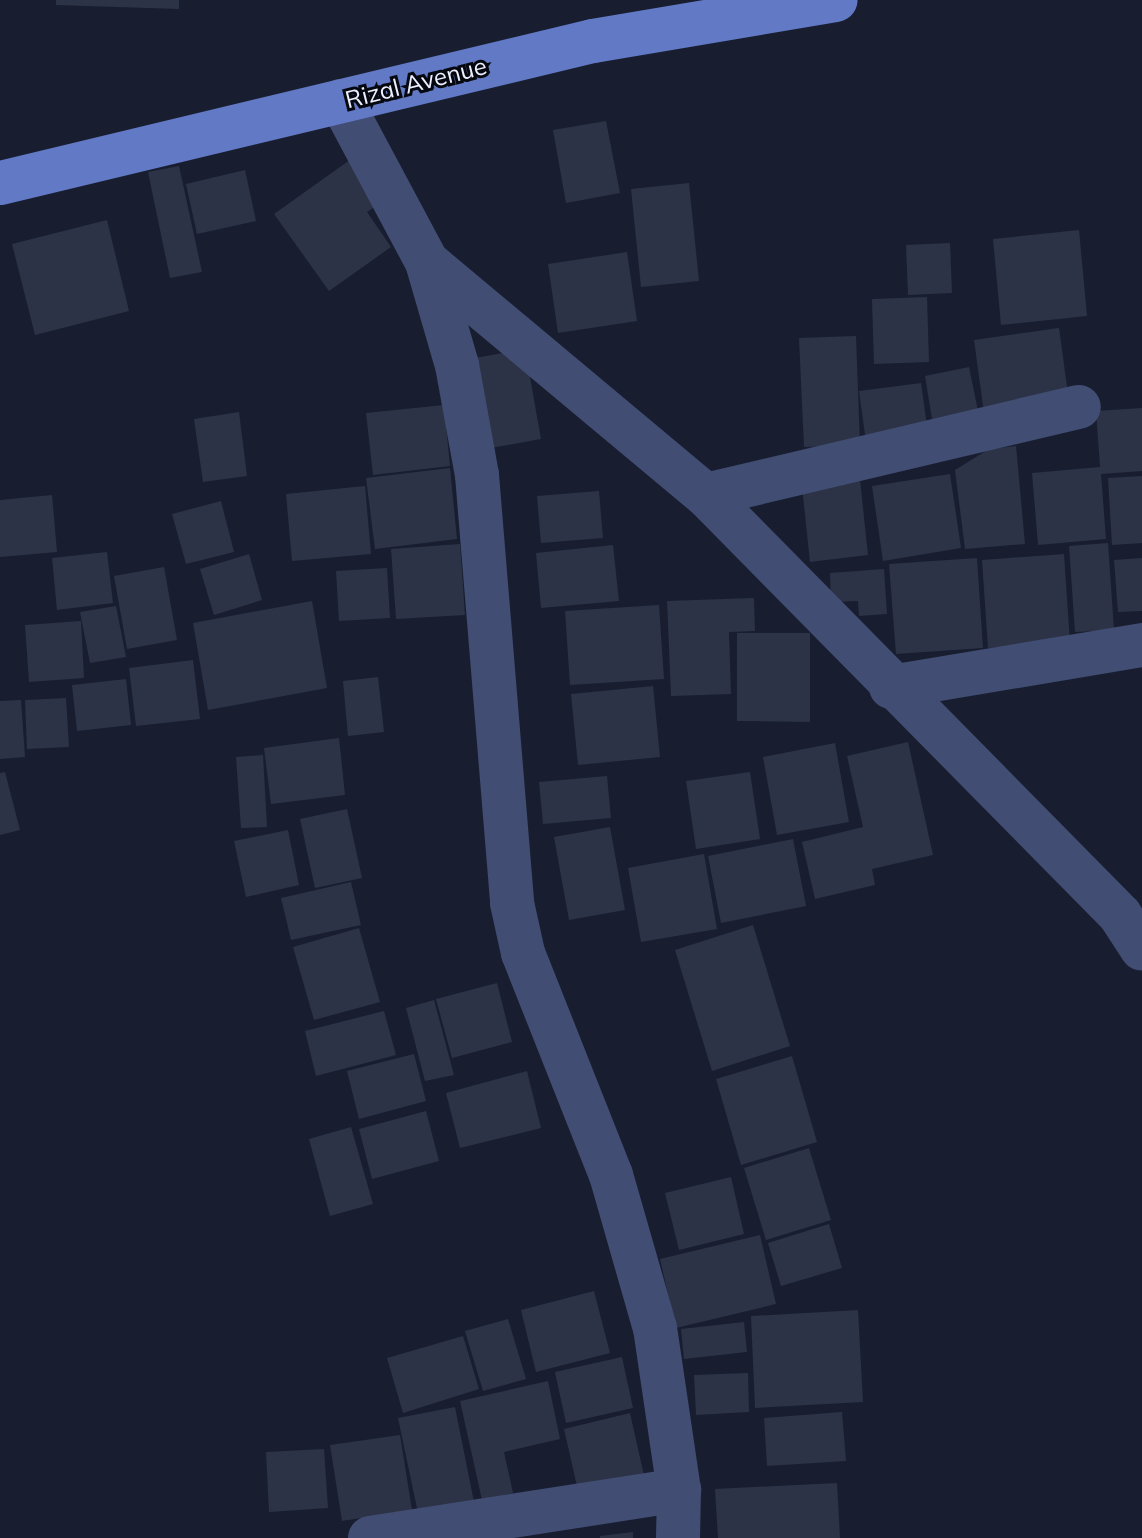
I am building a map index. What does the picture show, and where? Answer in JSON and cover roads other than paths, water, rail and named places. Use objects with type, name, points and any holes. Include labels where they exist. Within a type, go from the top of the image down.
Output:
[{"type":"main road","name":"Rizal Avenue","points":[[0,183],[593,41],[836,0]]},
{"type":"street","points":[[341,101],[427,262],[457,365],[477,475],[512,903],[523,953],[611,1175],[655,1328],[679,1490],[678,1538]]},
{"type":"street","points":[[427,262],[706,495],[891,687],[1120,915],[1142,949]]},
{"type":"street","points":[[706,495],[1079,407]]},
{"type":"street","points":[[891,687],[1142,645]]},
{"type":"street","points":[[370,1538],[679,1490]]}]
